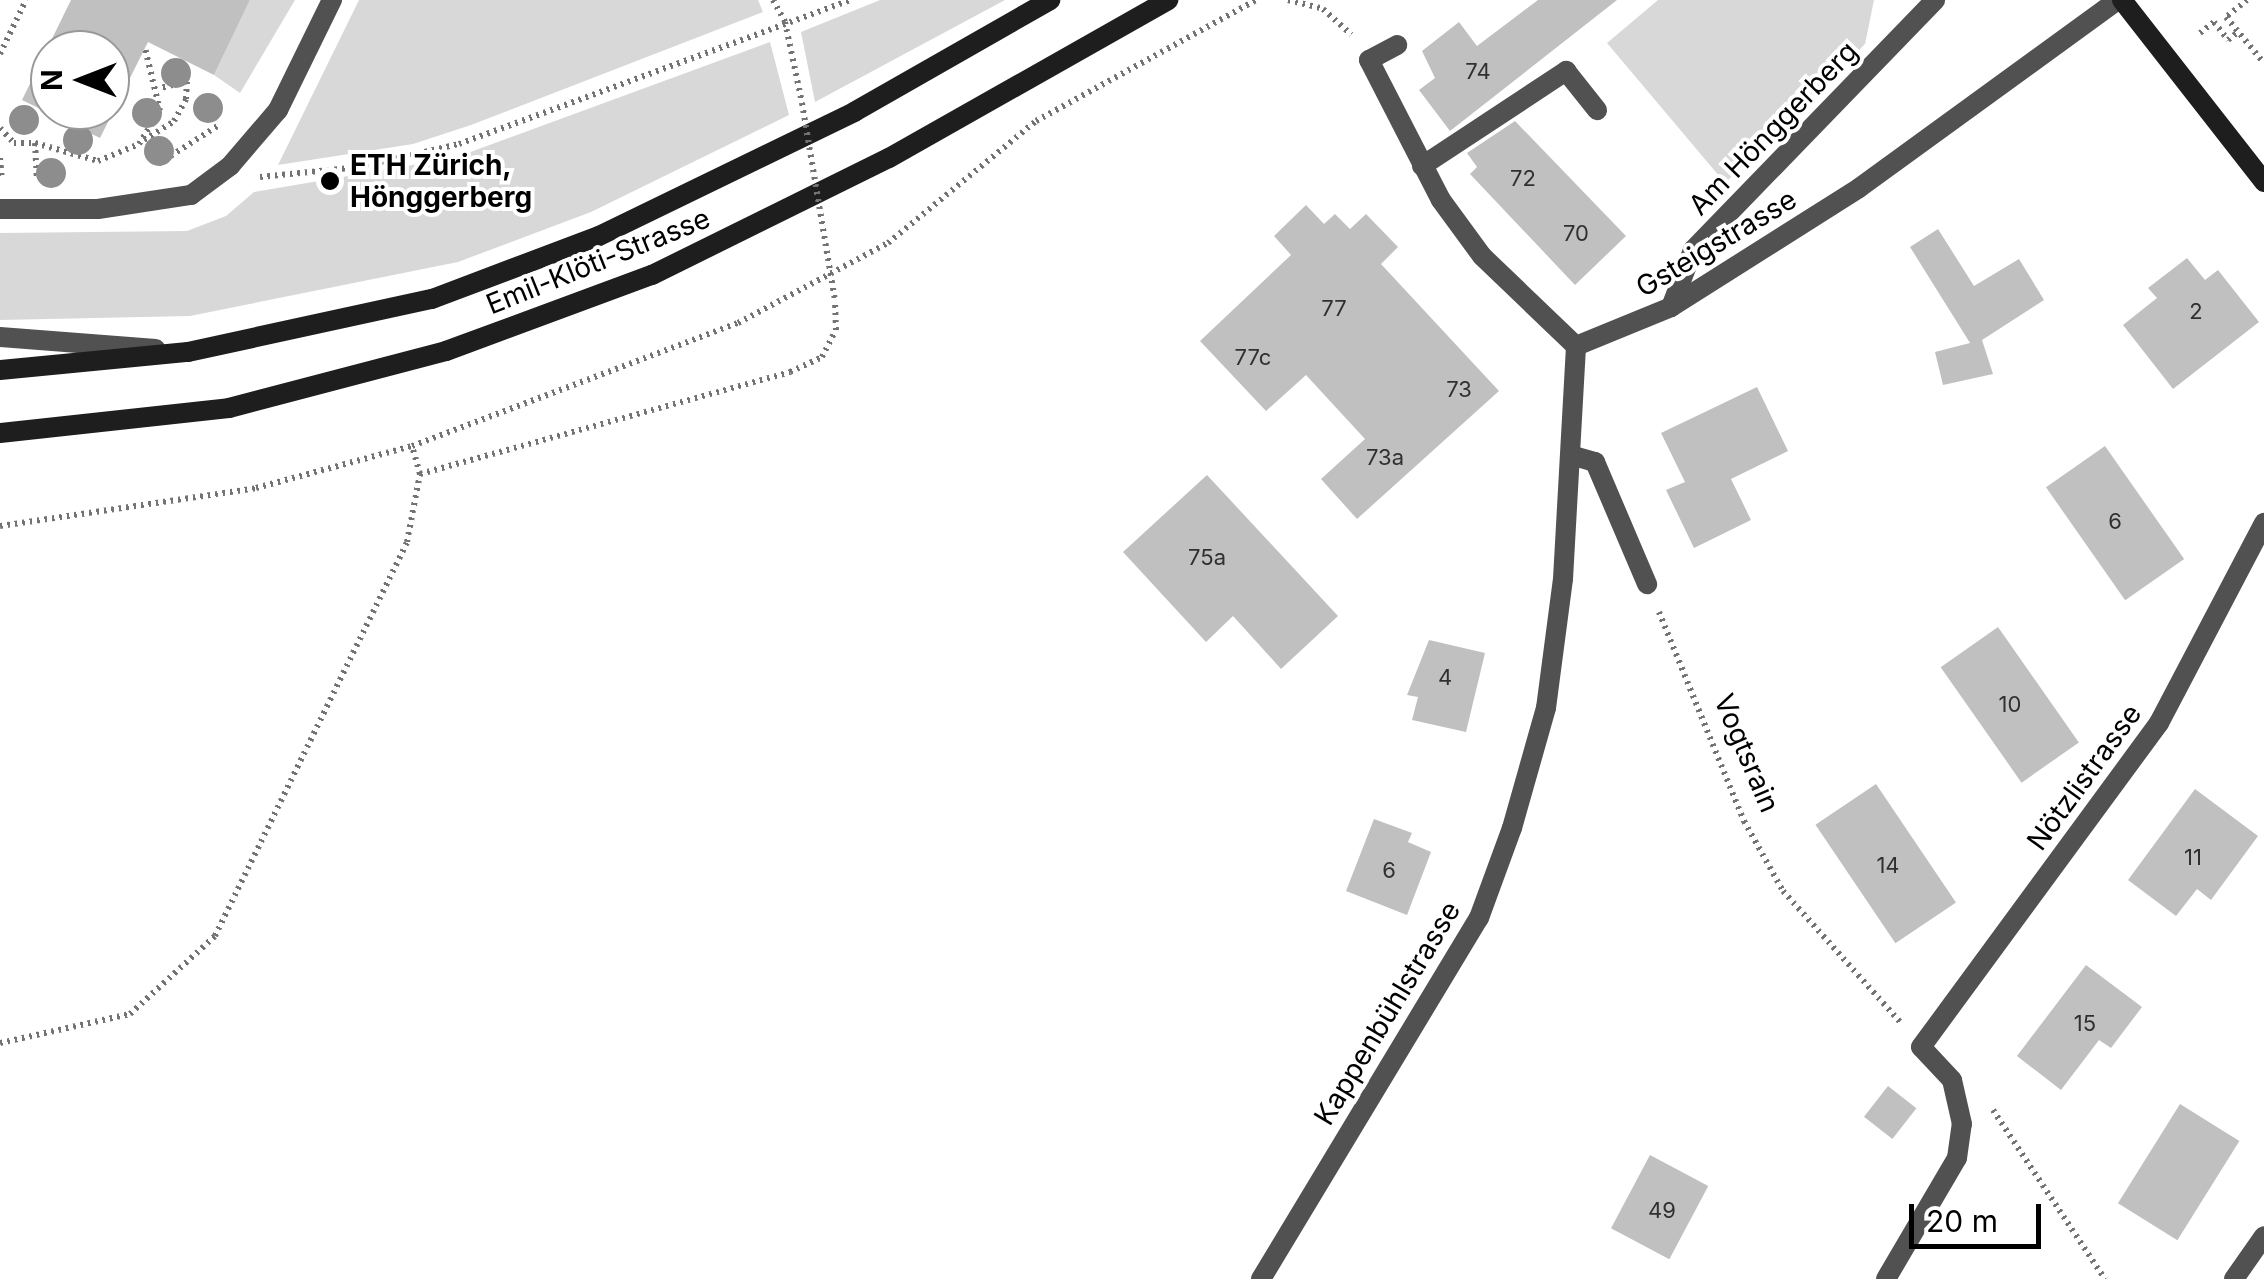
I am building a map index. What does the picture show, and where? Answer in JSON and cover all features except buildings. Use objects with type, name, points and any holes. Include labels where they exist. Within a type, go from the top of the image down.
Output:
[{"type":"street","points":[[0,209],[148,204],[192,195],[230,166],[278,110],[332,0]]},
{"type":"street","name":"Emil-Klöti-Strasse","points":[[0,370],[188,352],[432,299],[599,236],[854,112],[1050,0]]},
{"type":"street","name":"Emil-Klöti-Strasse","points":[[0,433],[229,408],[353,381],[480,339],[652,275],[888,158],[1168,0]]},
{"type":"street","name":"Am Hönggerberg","points":[[1671,307],[1693,250],[1934,0]]},
{"type":"street","name":"Gsteigstrasse","points":[[1576,346],[1671,307],[1858,188],[2120,0],[2264,182]]},
{"type":"street","points":[[1397,45],[1369,60],[1442,209],[1482,256],[1576,346]]},
{"type":"street","points":[[1422,166],[1566,71],[1597,110]]},
{"type":"street","points":[[0,337],[188,352]]},
{"type":"street","name":"Kappenbühlstrasse","points":[[1261,1279],[1479,918],[1546,708],[1574,456],[1576,346]]},
{"type":"street","points":[[1574,456],[1595,462],[1647,584]]},
{"type":"street","name":"Nötzlistrasse","points":[[1921,1047],[2159,723],[2264,524]]},
{"type":"street","points":[[1886,1279],[1957,1158],[1962,1124],[1952,1080],[1921,1047]]},
{"type":"street","points":[[2234,1279],[2264,1236]]},
{"type":"path","points":[[0,54],[26,0]]},
{"type":"path","points":[[420,474],[790,372],[822,357],[836,330],[835,301],[802,103],[785,22],[773,0]]},
{"type":"path","points":[[230,166],[265,178],[459,144],[850,0]]},
{"type":"path","points":[[0,526],[256,488],[412,446],[738,323],[888,243],[1036,121],[1256,0]]},
{"type":"path","points":[[1288,0],[1323,9],[1369,60]]},
{"type":"path","points":[[2247,0],[2226,17],[2264,63]]},
{"type":"path","points":[[2200,32],[2214,22],[2228,40],[2238,32]]},
{"type":"path","points":[[138,144],[160,111],[158,88],[144,48]]},
{"type":"path","points":[[0,128],[14,143],[34,143],[98,161],[138,144],[174,121],[186,99],[187,82],[158,88]]},
{"type":"path","points":[[146,168],[229,116]]},
{"type":"path","points":[[34,143],[37,181]]},
{"type":"path","points":[[0,158],[1,180],[51,181]]},
{"type":"path","points":[[0,1043],[130,1014],[215,936],[407,542],[420,474],[412,446]]},
{"type":"path","name":"Vogtsrain","points":[[1647,584],[1744,821],[1783,891],[1921,1047]]},
{"type":"path","points":[[1984,1101],[2039,1170],[2105,1279]]},
{"type":"shaded area","points":[[250,0],[295,0],[240,93],[214,75]]},
{"type":"shaded area","points":[[359,0],[758,0],[763,12],[413,144],[278,165]]},
{"type":"shaded area","points":[[880,0],[1005,0],[815,102],[801,32]]},
{"type":"shaded area","points":[[1658,0],[1874,0],[1865,44],[1725,183],[1607,43]]},
{"type":"shaded area","points":[[770,42],[789,115],[591,212],[458,262],[190,316],[0,320],[0,233],[187,231],[226,216],[254,192],[454,158]]},
{"type":"place","name":"ETH Zürich, Hönggerberg","points":[[330,181]]}]
